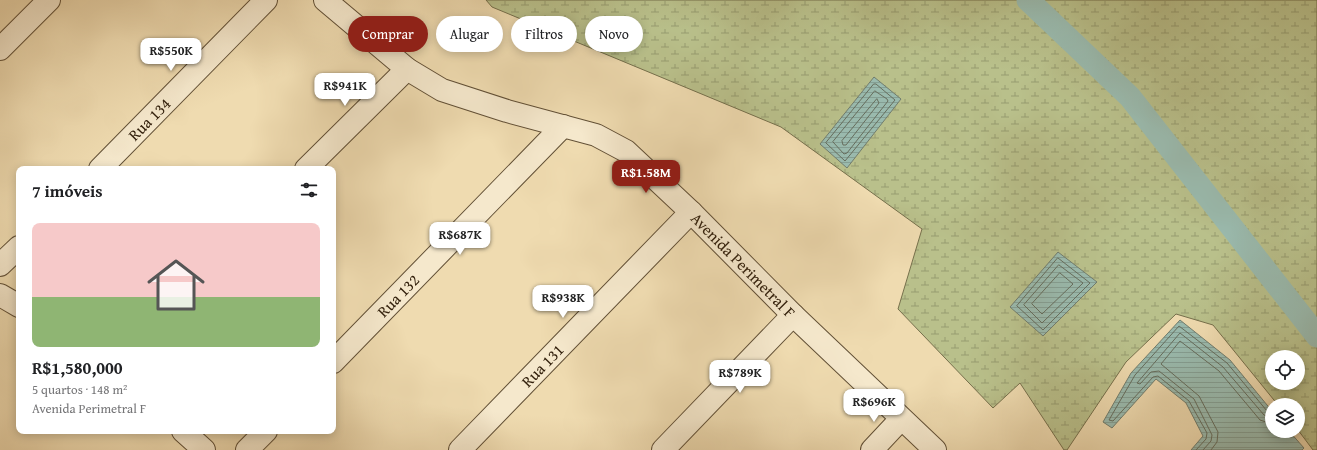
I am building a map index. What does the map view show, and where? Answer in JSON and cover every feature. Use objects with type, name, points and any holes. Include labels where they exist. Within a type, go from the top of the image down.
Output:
[{"type":"street","points":[[0,49],[49,0]]},
{"type":"street","name":"Rua 134","points":[[103,166],[266,0]]},
{"type":"street","name":"Avenida Perimetral F","points":[[324,0],[407,69],[442,90],[473,101],[596,135],[626,152],[691,212],[793,314],[935,450]]},
{"type":"street","points":[[309,166],[407,69]]},
{"type":"street","name":"Rua 132","points":[[336,359],[563,126]]},
{"type":"street","name":"Rua 131","points":[[460,450],[691,212]]},
{"type":"street","points":[[0,265],[16,250]]},
{"type":"street","points":[[0,294],[16,304]]},
{"type":"street","points":[[663,450],[793,314]]},
{"type":"street","points":[[872,450],[902,419]]},
{"type":"street","points":[[186,434],[204,450]]},
{"type":"street","points":[[247,450],[263,434]]},
{"type":"green space","points":[[486,0],[1317,0],[1317,450],[1313,450],[1304,438],[1305,398],[1272,398],[1266,390],[1305,390],[1305,350],[1265,350],[1265,389],[1213,325],[1176,314],[1126,362],[1067,450],[1064,450],[1020,383],[993,408],[898,309],[922,229],[781,127],[600,52],[643,52],[643,16],[585,16],[585,46],[577,42],[577,16],[514,16],[492,7]]},
{"type":"water","points":[[874,77],[901,99],[847,168],[820,144]]},
{"type":"water","points":[[1058,252],[1097,282],[1043,336],[1010,307]]},
{"type":"water","points":[[1180,320],[1230,360],[1265,402],[1265,438],[1295,438],[1304,448],[1302,450],[1191,450],[1203,436],[1186,403],[1156,379],[1112,428],[1103,422],[1131,373]]},
{"type":"waterway","points":[[1028,0],[1130,97],[1317,336]]}]
